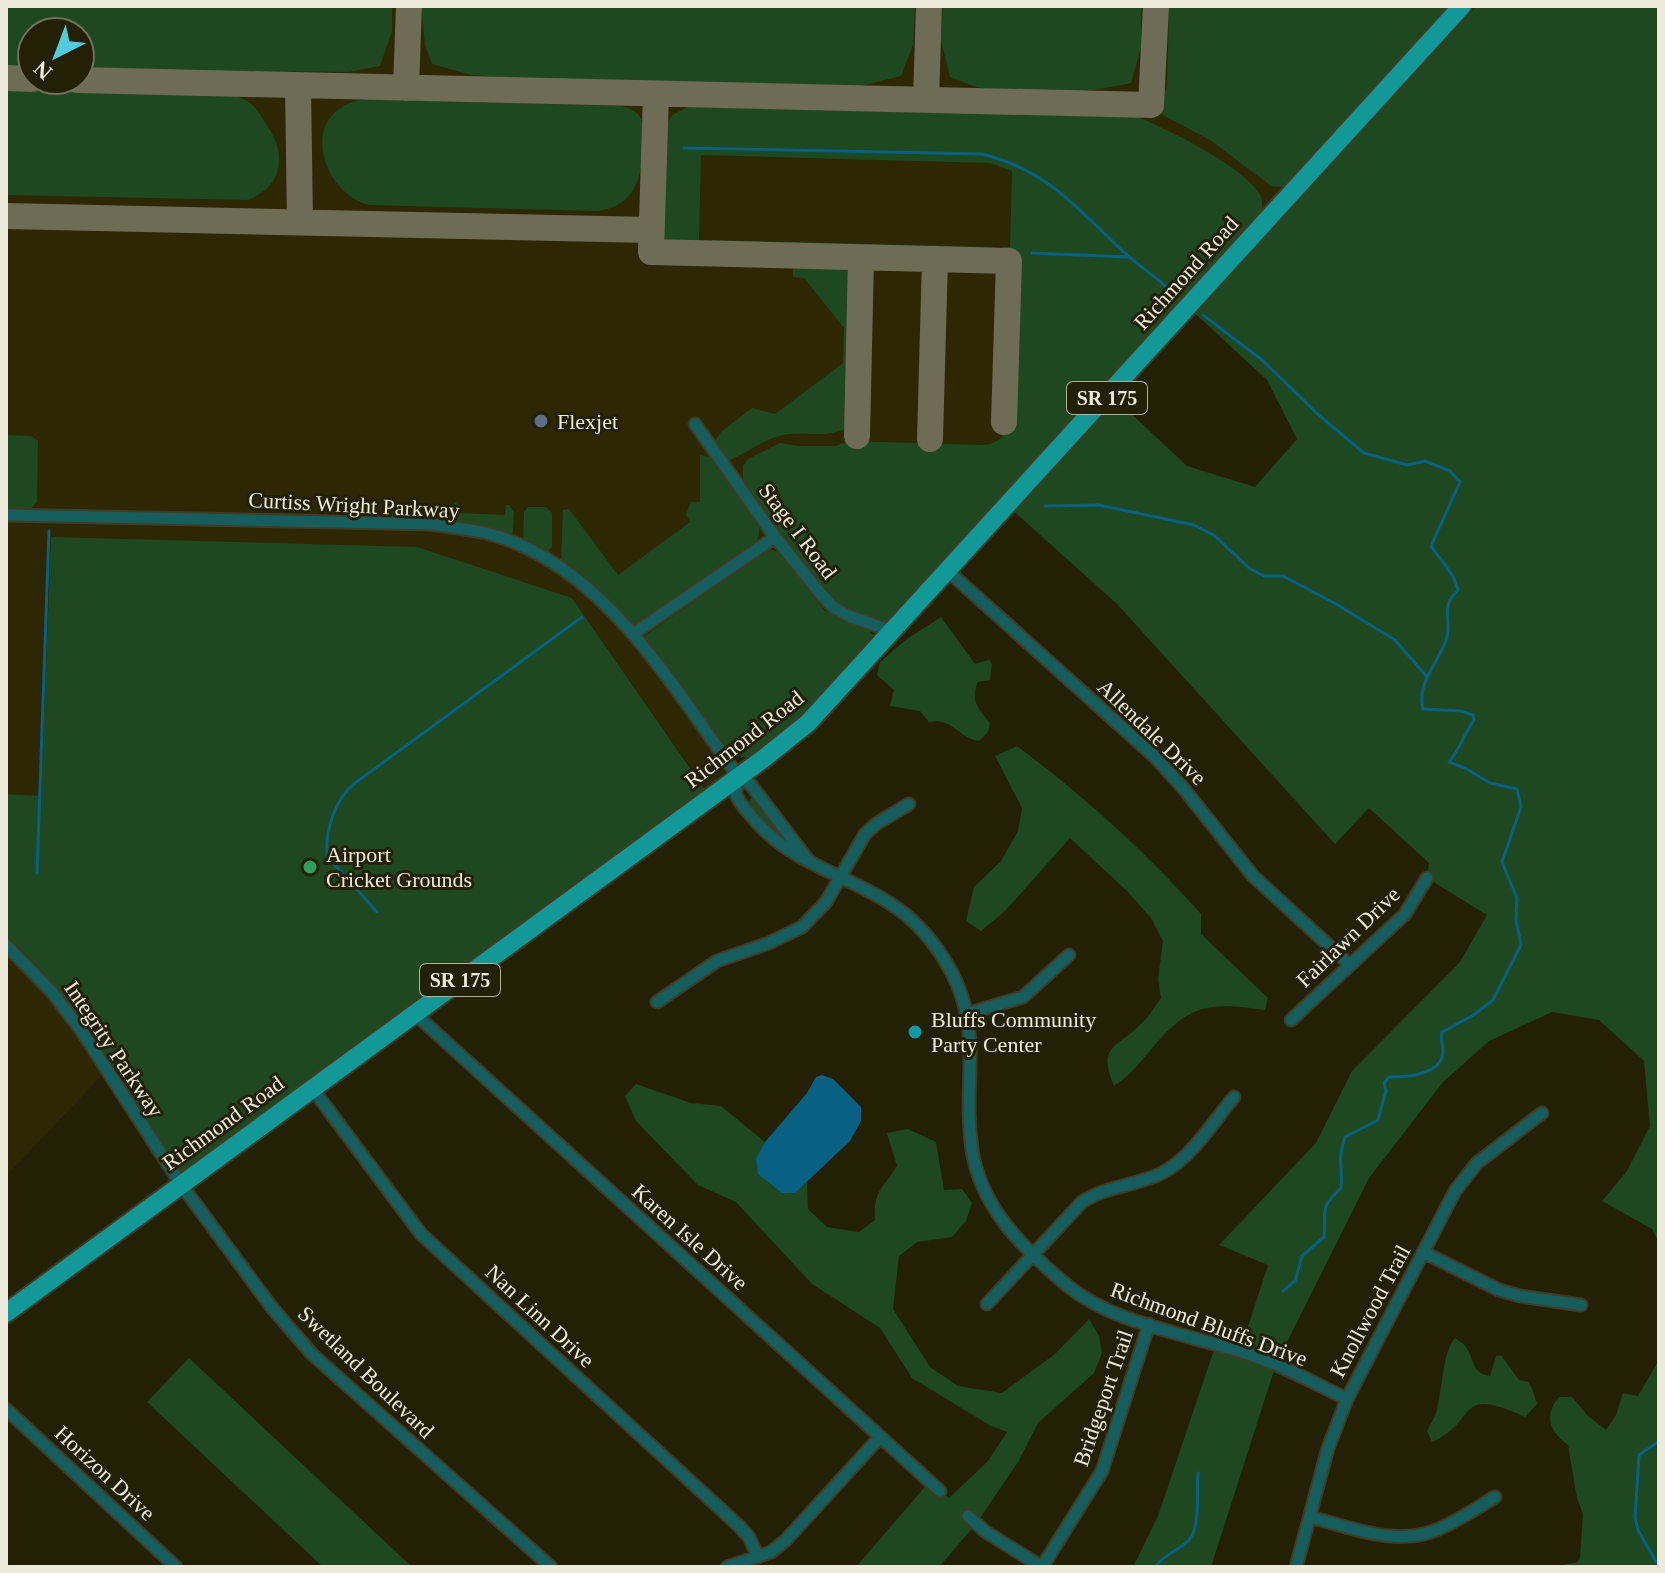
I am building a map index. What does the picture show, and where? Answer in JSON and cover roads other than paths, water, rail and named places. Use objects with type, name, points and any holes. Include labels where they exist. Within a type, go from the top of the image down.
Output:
[{"type":"main road","name":"Richmond Road","points":[[6,1313],[808,723],[1462,6]]},
{"type":"street","name":"Stage I Road","points":[[695,424],[775,537],[833,607],[894,632]]},
{"type":"street","name":"Curtiss Wright Parkway","points":[[6,515],[431,524],[486,533],[518,544],[554,563],[594,593],[633,634],[738,776]]},
{"type":"street","points":[[633,634],[775,537]]},
{"type":"street","name":"Allendale Drive","points":[[948,571],[1156,758],[1253,876],[1350,965]]},
{"type":"street","points":[[738,776],[751,785],[808,860]]},
{"type":"street","name":"Richmond Bluffs Drive","points":[[738,776],[736,794],[774,841],[893,905],[921,930],[942,955],[953,974],[967,1014],[972,1056],[971,1128],[975,1163],[983,1187],[1013,1236],[1065,1284],[1097,1306],[1257,1357],[1347,1399]]},
{"type":"street","points":[[657,1002],[717,961],[769,943],[802,927],[819,911],[870,829],[909,804]]},
{"type":"street","name":"Fairlawn Drive","points":[[1291,1020],[1405,914],[1427,878]]},
{"type":"street","name":"Integrity Parkway","points":[[6,945],[52,992],[74,1021],[180,1183]]},
{"type":"street","points":[[967,1014],[1023,997],[1069,955]]},
{"type":"street","name":"Karen Isle Drive","points":[[414,1013],[940,1491]]},
{"type":"street","name":"Nan Linn Drive","points":[[312,1088],[421,1234],[739,1526],[749,1537],[758,1557]]},
{"type":"street","points":[[987,1304],[1070,1214],[1091,1196],[1149,1178],[1176,1164],[1234,1097]]},
{"type":"street","name":"Knollwood Trail","points":[[1296,1567],[1328,1448],[1347,1399],[1455,1191],[1492,1150],[1542,1113]]},
{"type":"street","name":"Swetland Boulevard","points":[[180,1183],[273,1309],[312,1354],[551,1567]]},
{"type":"street","points":[[1423,1252],[1499,1290],[1581,1305]]},
{"type":"street","name":"Bridgeport Trail","points":[[1042,1567],[1102,1471],[1149,1324]]},
{"type":"street","name":"Horizon Drive","points":[[6,1409],[176,1567]]},
{"type":"street","points":[[727,1567],[771,1552],[785,1541],[880,1437]]},
{"type":"street","points":[[1310,1517],[1383,1536],[1408,1536],[1436,1530],[1495,1497]]},
{"type":"street","points":[[968,1516],[986,1532],[1042,1567]]},
{"type":"water","points":[[822,1075],[833,1079],[861,1107],[861,1121],[850,1141],[795,1193],[782,1193],[758,1174],[756,1158],[816,1077]]},
{"type":"waterway","points":[[684,148],[982,154],[1006,161],[1045,181],[1173,294]]},
{"type":"waterway","points":[[1032,253],[1128,257]]},
{"type":"waterway","points":[[1203,315],[1262,360],[1364,453],[1407,465],[1425,461],[1450,471],[1460,482],[1431,546],[1453,576],[1458,590],[1447,608],[1448,630],[1444,646],[1423,689],[1423,709],[1461,711],[1473,715],[1474,720],[1449,762],[1490,783],[1517,789],[1521,807],[1502,862],[1517,898],[1516,920],[1521,945],[1493,1000],[1442,1032],[1443,1054],[1439,1063],[1427,1072],[1389,1077],[1384,1083],[1386,1091],[1378,1120],[1345,1137],[1341,1157],[1341,1188],[1326,1206],[1324,1237],[1302,1256],[1295,1281],[1283,1291]]},
{"type":"waterway","points":[[1045,506],[1099,505],[1194,525],[1215,536],[1249,568],[1264,576],[1283,576],[1395,640],[1427,677]]},
{"type":"waterway","points":[[37,873],[49,531]]},
{"type":"waterway","points":[[377,912],[327,856],[330,826],[342,798],[355,783],[582,617]]},
{"type":"waterway","points":[[1659,1441],[1639,1455],[1635,1517],[1638,1530],[1659,1567]]},
{"type":"waterway","points":[[1155,1567],[1191,1537],[1196,1520],[1198,1473]]},
{"type":"place","name":"Flexjet","points":[[541,421]]},
{"type":"place","name":"Airport Cricket Grounds","points":[[310,867]]},
{"type":"place","name":"Bluffs Community Party Center","points":[[915,1032]]}]
